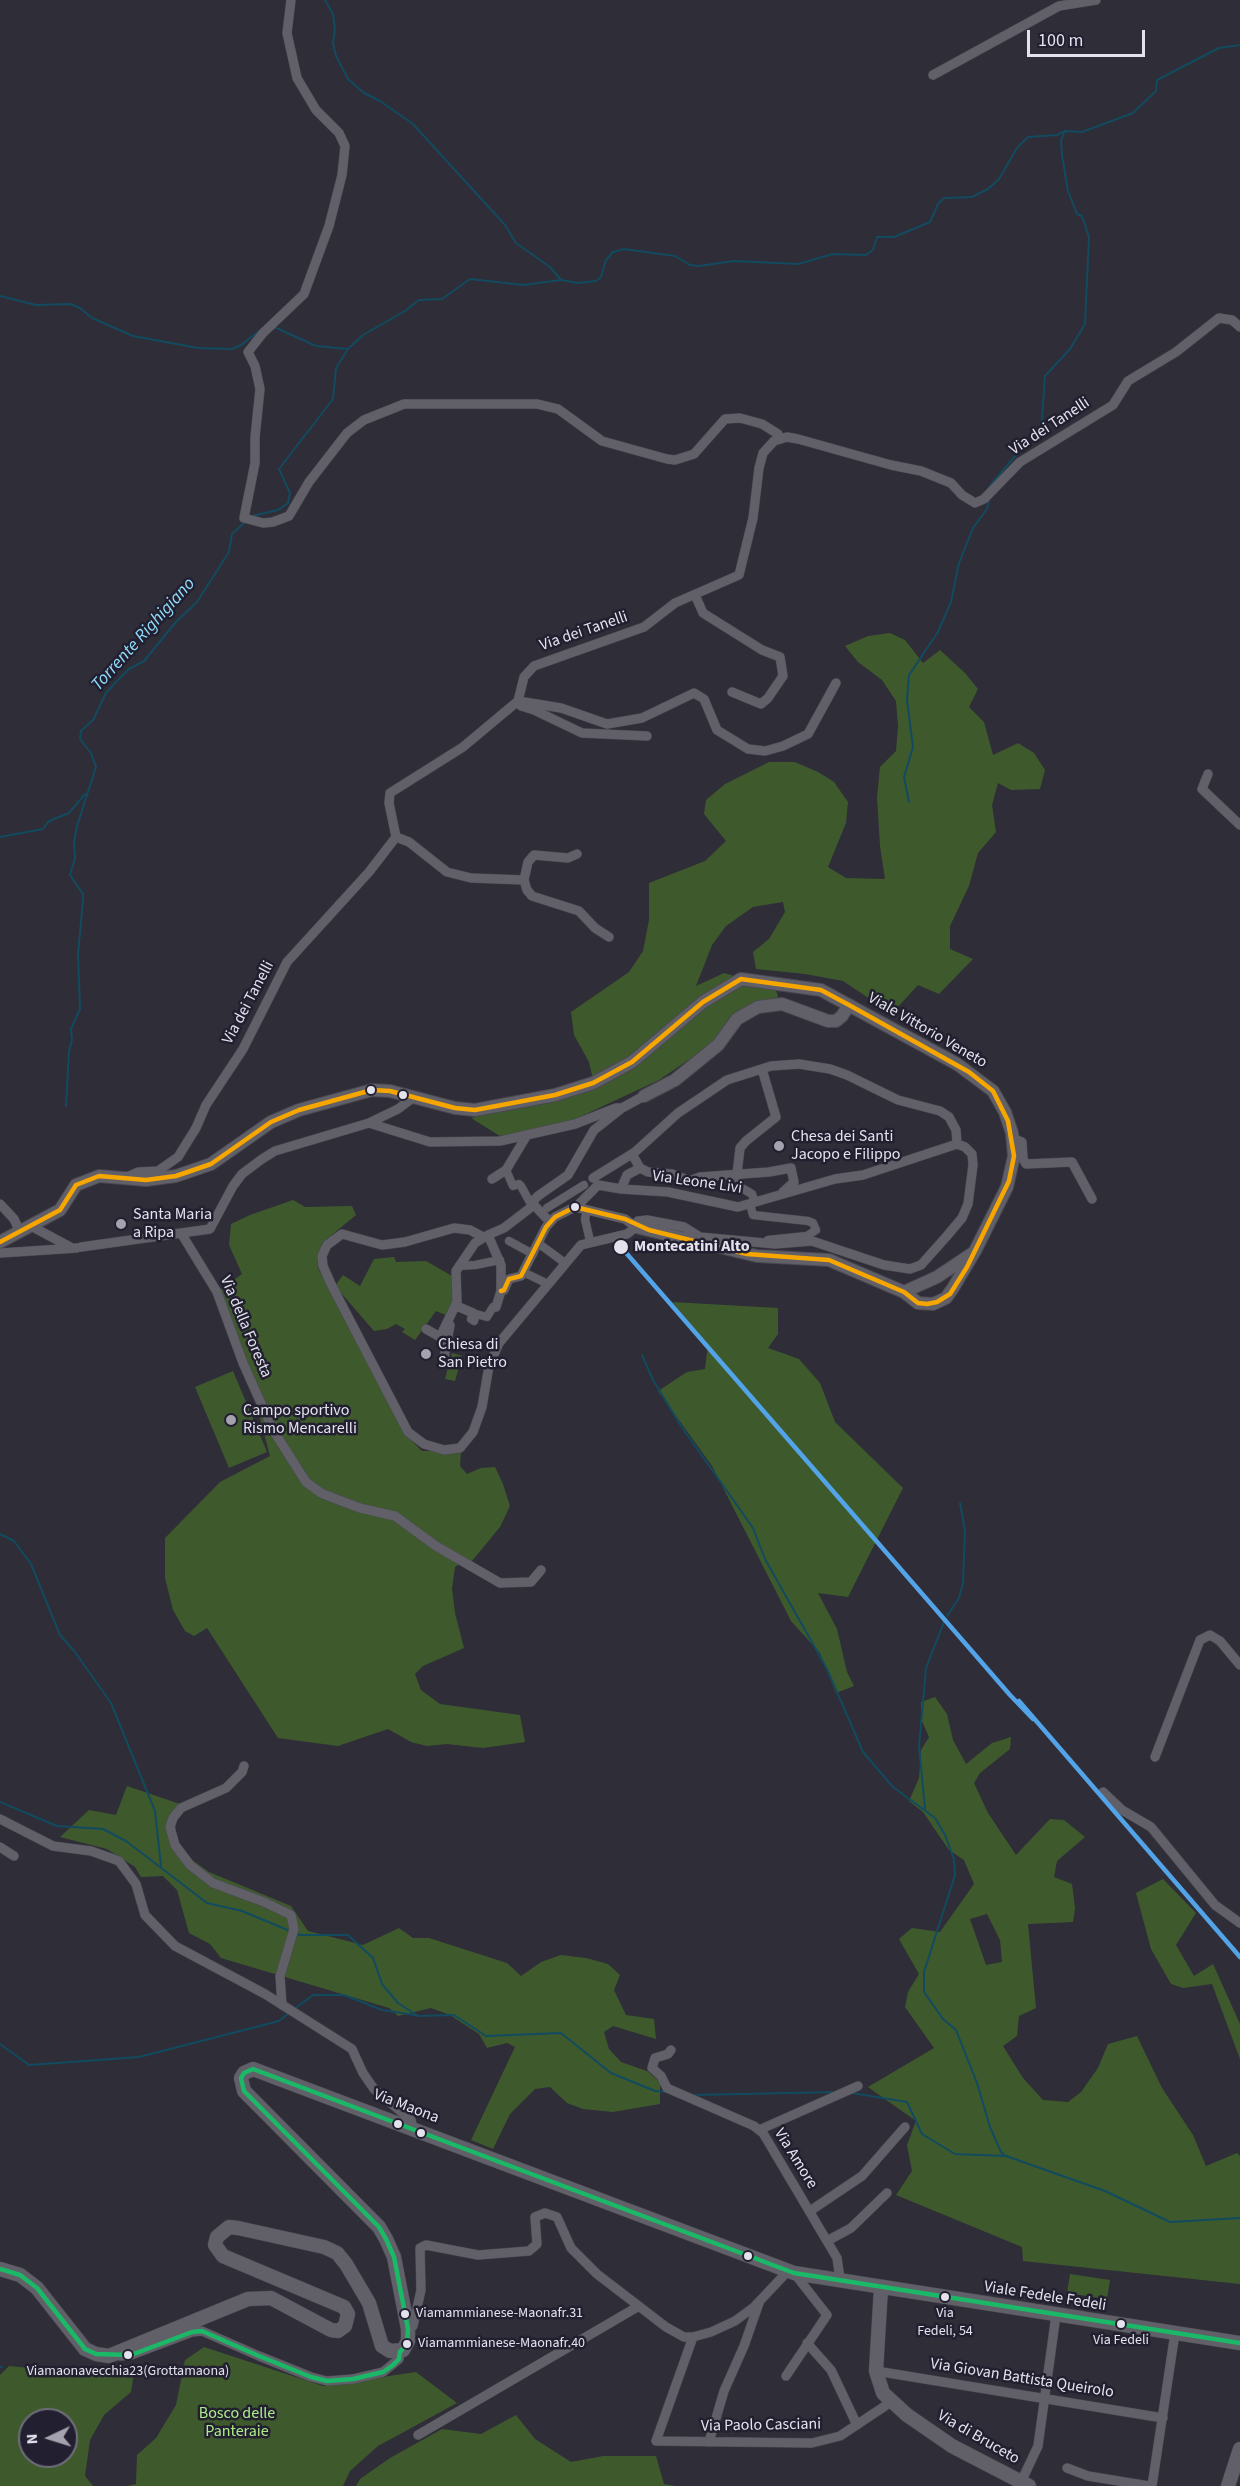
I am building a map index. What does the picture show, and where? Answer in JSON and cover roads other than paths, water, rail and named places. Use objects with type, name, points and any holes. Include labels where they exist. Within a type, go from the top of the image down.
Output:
[{"type":"main road","name":"Via Maona","points":[[408,2329],[394,2257],[379,2227],[244,2091],[241,2078],[248,2070],[259,2070],[791,2272],[881,2288]]},
{"type":"main road","points":[[0,2269],[20,2275],[37,2288],[86,2349],[96,2354],[109,2356],[248,2299],[271,2298],[331,2330],[338,2331],[345,2326],[348,2314],[344,2307],[222,2256],[215,2245],[217,2237],[229,2227],[324,2247],[337,2253],[369,2303],[382,2346],[390,2351],[400,2352],[407,2344],[408,2329]]},
{"type":"main road","name":"Viale Fedele Fedeli","points":[[881,2288],[1240,2343]]},
{"type":"main road","name":"Via di Bruceto","points":[[881,2288],[876,2371],[881,2389],[891,2402],[952,2446],[1025,2484]]},
{"type":"main road","points":[[1228,2486],[1240,2449]]},
{"type":"street","points":[[291,0],[287,33],[297,78],[316,110],[339,133],[345,146],[342,175],[332,217],[304,294],[263,333],[248,352],[257,372],[260,389],[255,463],[244,518],[263,523],[289,516],[309,482],[348,433],[364,420],[404,404],[537,404],[558,409],[602,441],[675,460],[694,454],[725,419],[750,420],[762,424],[780,438]]},
{"type":"street","points":[[933,75],[974,55],[1059,6],[1096,0]]},
{"type":"street","name":"Via dei Tanelli","points":[[516,703],[524,677],[534,666],[644,627],[675,603],[739,575],[753,518],[763,453],[768,445],[780,438],[798,439],[921,471],[951,483],[962,495],[975,502],[990,494],[1020,462],[1113,405],[1128,381],[1176,352],[1219,318],[1232,320],[1240,327]]},
{"type":"street","points":[[696,595],[703,613],[762,650],[780,657],[783,676],[761,704],[732,692]]},
{"type":"street","points":[[524,880],[483,879],[453,874],[436,865],[409,842],[396,837],[389,803],[390,793],[464,747],[516,703],[561,708],[607,723],[642,718],[694,693],[704,699],[717,730],[748,749],[765,751],[783,746],[808,734],[836,683]]},
{"type":"street","points":[[516,703],[582,733],[647,736]]},
{"type":"street","points":[[1208,774],[1202,789],[1240,825]]},
{"type":"street","name":"Via dei Tanelli","points":[[127,1177],[138,1172],[158,1171],[178,1157],[196,1128],[206,1105],[243,1049],[287,962],[369,872],[396,837]]},
{"type":"street","points":[[577,854],[568,858],[534,855],[528,862],[524,880],[527,890],[532,896],[579,911],[595,928],[609,938]]},
{"type":"street","name":"Viale Vittorio Veneto","points":[[0,1242],[60,1210],[76,1185],[99,1176],[146,1180],[176,1176],[211,1164],[287,1113],[372,1090],[390,1091],[455,1108],[475,1110],[555,1095],[593,1083],[632,1062],[703,1002],[741,979],[821,990],[957,1064],[984,1083],[997,1098],[1005,1112],[1013,1138],[1014,1156],[1009,1181],[975,1251],[950,1294],[930,1304],[922,1304],[904,1292],[829,1260],[757,1256],[636,1227]]},
{"type":"street","points":[[426,1329],[440,1337],[458,1302],[456,1271],[485,1236],[504,1228],[533,1205],[533,1201],[538,1196],[568,1174],[594,1130],[622,1108],[675,1080],[718,1045],[737,1019],[758,1007],[783,1004],[828,1022],[836,1021],[849,1005]]},
{"type":"street","points":[[459,1307],[473,1313],[471,1319],[474,1321],[476,1314],[487,1317],[496,1306],[501,1291],[500,1260],[496,1250],[485,1236],[470,1230],[454,1228],[405,1242],[382,1245],[342,1234],[327,1245],[322,1256],[323,1266],[331,1284],[408,1432],[424,1444],[444,1450],[460,1448],[473,1432],[482,1407],[489,1366],[499,1343],[580,1245],[627,1234],[636,1227],[638,1221],[647,1220],[684,1227],[700,1237],[774,1244],[812,1240],[884,1264],[910,1269],[921,1264],[962,1218],[968,1204],[974,1165],[972,1154],[965,1147],[957,1144],[956,1130],[949,1117],[940,1111],[898,1100],[830,1069],[799,1064],[762,1069],[727,1080],[698,1098],[587,1189],[547,1208]]},
{"type":"street","points":[[754,1242],[807,1236],[816,1230],[813,1223],[808,1221],[753,1215],[752,1194],[740,1187],[737,1174],[740,1148],[776,1117],[762,1069]]},
{"type":"street","points":[[0,1253],[76,1248],[210,1229],[233,1186],[242,1174],[262,1159],[283,1149],[369,1123],[398,1109],[414,1097]]},
{"type":"street","points":[[369,1123],[430,1142],[500,1141],[575,1124],[616,1108],[622,1108]]},
{"type":"street","points":[[492,1179],[506,1170],[527,1135]]},
{"type":"street","points":[[1013,1138],[1022,1142],[1023,1159],[1026,1164],[1072,1162],[1092,1199]]},
{"type":"street","name":"Via Leone Livi","points":[[598,1181],[621,1189],[668,1192],[738,1207],[835,1179],[854,1176],[957,1144]]},
{"type":"street","points":[[632,1154],[640,1168],[648,1172],[672,1174],[690,1181],[700,1177],[791,1168],[794,1182]]},
{"type":"street","points":[[621,1189],[627,1175],[640,1168]]},
{"type":"street","points":[[506,1170],[513,1186],[519,1184],[533,1205],[550,1222]]},
{"type":"street","points":[[794,1182],[797,1184],[826,1176],[854,1176]]},
{"type":"street","points":[[774,1197],[794,1182]]},
{"type":"street","points":[[587,1189],[580,1203],[590,1241]]},
{"type":"street","points":[[0,1204],[26,1229],[76,1248]]},
{"type":"street","points":[[501,1291],[504,1290],[509,1279],[521,1276],[550,1222],[575,1207],[625,1219],[636,1227]]},
{"type":"street","name":"Via della Foresta","points":[[181,1233],[217,1292],[243,1363],[273,1430],[306,1482],[321,1493],[336,1499],[360,1508],[394,1516],[436,1546],[500,1584],[531,1582],[542,1570]]},
{"type":"street","points":[[510,1241],[533,1254]]},
{"type":"street","points":[[538,1243],[565,1263]]},
{"type":"street","name":"Viale Vittorio Veneto","points":[[904,1292],[937,1277],[975,1251]]},
{"type":"street","points":[[459,1266],[475,1266],[500,1260]]},
{"type":"street","points":[[523,1272],[548,1284]]},
{"type":"street","points":[[444,1358],[453,1316],[459,1307],[460,1298],[457,1297]]},
{"type":"street","points":[[1155,1757],[1200,1640],[1210,1635],[1220,1641],[1240,1665]]},
{"type":"street","points":[[244,1766],[242,1772],[226,1788],[181,1808],[173,1818],[170,1827],[175,1845],[190,1865],[213,1883],[291,1915],[294,1929],[280,1977],[282,2005]]},
{"type":"street","points":[[1103,1792],[1122,1810],[1151,1827],[1215,1905],[1240,1923]]},
{"type":"street","points":[[0,1819],[53,1846],[91,1851],[119,1861],[136,1884],[145,1915],[174,1946],[282,2005],[352,2049],[363,2073],[374,2089],[411,2121],[413,2128]]},
{"type":"street","points":[[0,1847],[14,1856]]},
{"type":"street","name":"Via Amore","points":[[670,2050],[668,2054],[655,2058],[652,2068],[661,2076],[667,2088],[759,2130],[776,2153],[837,2258],[840,2279]]},
{"type":"street","points":[[759,2130],[858,2086]]},
{"type":"street","points":[[810,2211],[862,2176],[905,2127]]},
{"type":"street","points":[[827,2241],[851,2228],[887,2193]]},
{"type":"street","points":[[408,2329],[413,2326],[421,2290],[420,2248],[426,2245],[478,2255],[529,2251],[536,2247],[534,2219],[540,2214],[558,2217],[571,2248],[597,2274],[679,2335],[693,2337],[735,2321],[791,2272],[827,2315],[786,2376]]},
{"type":"street","points":[[709,2442],[724,2391],[751,2327],[759,2301]]},
{"type":"street","points":[[418,2435],[639,2306]]},
{"type":"street","points":[[1025,2484],[1038,2446],[1056,2315]]},
{"type":"street","points":[[109,2356],[131,2355],[192,2332],[202,2331],[311,2377],[327,2381],[353,2379],[383,2372],[399,2359],[400,2352]]},
{"type":"street","points":[[1067,2468],[1083,2475],[1150,2486],[1163,2418],[1175,2333]]},
{"type":"street","name":"Via Paolo Casciani","points":[[693,2337],[656,2441],[812,2443],[840,2436],[891,2402]]},
{"type":"street","points":[[807,2343],[831,2370],[857,2425]]},
{"type":"street","name":"Via Giovan Battista Queirolo","points":[[876,2371],[1163,2418]]},
{"type":"waterway","points":[[325,0],[333,14],[335,29],[333,43],[336,56],[348,79],[364,93],[413,124],[505,225],[516,243],[550,267],[561,280]]},
{"type":"waterway","name":"Torrente Righigiano","points":[[252,516],[278,510],[288,503],[290,493],[279,469],[333,399],[336,368],[348,349],[363,335],[405,311],[419,300],[442,299],[470,279],[523,285],[561,280],[578,283],[596,281],[601,277],[606,260],[613,252],[624,249],[675,256],[690,265],[699,266],[734,261],[798,264],[833,254],[866,255],[873,250],[877,237],[894,237],[930,222],[938,204],[944,198],[972,197],[988,189],[999,179],[1017,148],[1028,137],[1057,135],[1065,131],[1082,132],[1133,113],[1156,91],[1157,80],[1219,48],[1240,45]]},
{"type":"waterway","points":[[989,487],[1021,449],[1041,433],[1045,376],[1070,349],[1085,324],[1089,237],[1082,216],[1077,214],[1068,191],[1061,141],[1064,133]]},
{"type":"waterway","points":[[0,296],[36,305],[71,304],[92,318],[133,336],[198,348],[232,349],[263,328]]},
{"type":"waterway","points":[[274,327],[316,346],[348,349]]},
{"type":"waterway","points":[[909,802],[904,777],[913,747],[907,700],[909,675],[938,632],[951,602],[959,563],[973,528],[987,509],[990,496]]},
{"type":"waterway","name":"Torrente Righigiano","points":[[66,1106],[71,1029],[80,1009],[78,954],[83,900],[83,894],[70,875],[75,858],[74,842],[77,826],[96,767],[91,753],[80,739],[81,731],[93,720],[106,693],[129,669],[144,661],[175,623],[197,602],[229,552],[232,534],[245,522]]},
{"type":"waterway","points":[[0,837],[43,829],[49,821],[69,813],[85,794]]},
{"type":"waterway","points":[[642,1355],[653,1380],[681,1426],[753,1528],[765,1559],[827,1669],[863,1752],[893,1787],[935,1818],[945,1835],[954,1859],[955,1875],[924,1972],[924,1992],[943,2019],[956,2030],[977,2083],[990,2127],[1001,2152],[1006,2156]]},
{"type":"waterway","points":[[947,1616],[959,1598],[963,1583],[965,1531],[960,1503]]},
{"type":"waterway","points":[[0,1534],[14,1541],[31,1564],[60,1635],[111,1703],[155,1811],[161,1866]]},
{"type":"waterway","points":[[925,1809],[919,1746],[926,1668],[944,1622]]},
{"type":"waterway","points":[[0,1802],[57,1826],[103,1829],[126,1841],[207,1903],[242,1911],[290,1931]]},
{"type":"waterway","points":[[296,1933],[300,1935],[348,1935],[373,1958],[382,1984],[398,2003],[418,2016],[454,2015],[486,2036],[561,2033],[611,2073],[655,2091],[667,2092]]},
{"type":"waterway","points":[[293,2010],[313,1995],[344,1995],[382,2010],[415,2015]]},
{"type":"waterway","points":[[0,2044],[29,2065],[139,2057],[279,2021],[289,2013]]},
{"type":"waterway","points":[[693,2095],[837,2092]]},
{"type":"waterway","points":[[852,2093],[907,2102],[922,2134],[955,2154],[1006,2156],[1105,2191],[1170,2222],[1240,2218]]},
{"type":"place","name":"Chesa dei Santi Jacopo e Filippo","points":[[779,1146]]},
{"type":"place","name":"Santa Maria a Ripa","points":[[121,1224]]},
{"type":"place","name":"Montecatini Alto","points":[[621,1247]]},
{"type":"place","name":"Chiesa di San Pietro","points":[[426,1354]]},
{"type":"place","name":"Campo sportivo Rismo Mencarelli","points":[[231,1420]]},
{"type":"place","name":"Via Fedeli, 54","points":[[945,2297]]},
{"type":"place","name":"Viamammianese-Maonafr.31","points":[[405,2314]]},
{"type":"place","name":"Via Fedeli","points":[[1121,2324]]},
{"type":"place","name":"Viamammianese-Maonafr.40","points":[[407,2344]]},
{"type":"place","name":"Viamaonavecchia23(Grottamaona)","points":[[128,2355]]},
{"type":"park label","name":"Bosco delle Panteraie","points":[[237,2423]]}]
